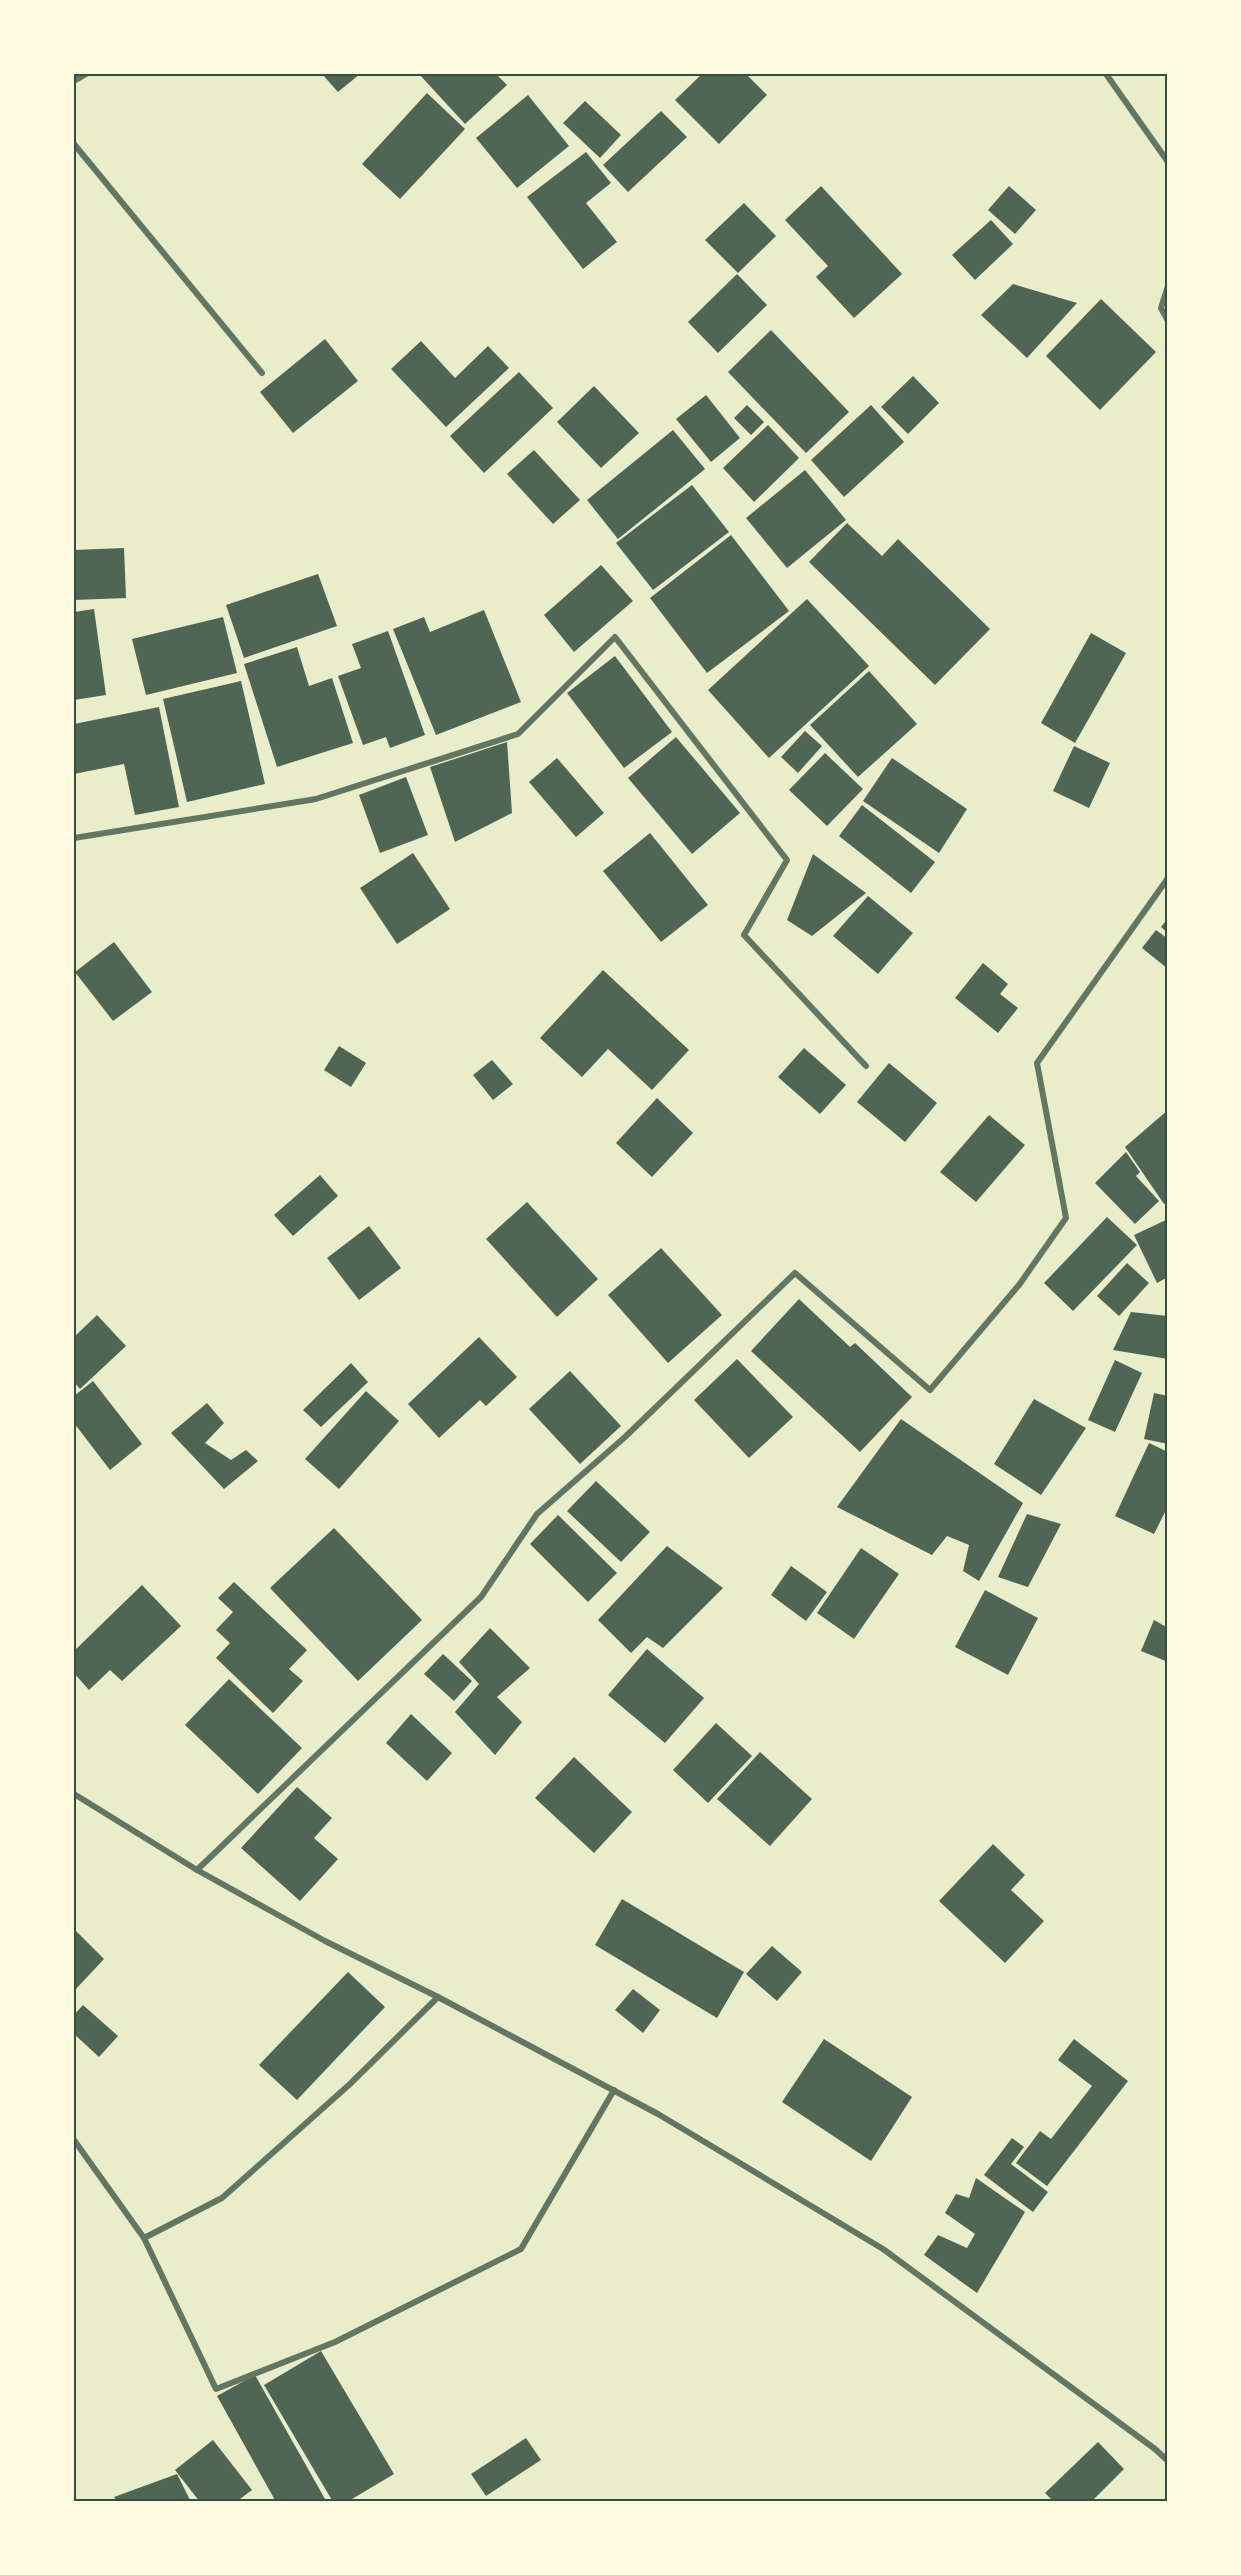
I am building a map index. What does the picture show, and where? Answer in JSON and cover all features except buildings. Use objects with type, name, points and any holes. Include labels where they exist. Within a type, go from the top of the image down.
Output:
[{"type":"street","points":[[74,81],[86,74]]},
{"type":"street","points":[[1106,74],[1167,162]]},
{"type":"street","points":[[74,144],[262,373]]},
{"type":"street","points":[[1167,286],[1161,308],[1167,321]]},
{"type":"street","points":[[74,838],[316,799],[518,734],[615,637],[787,860],[744,935],[866,1066]]},
{"type":"street","points":[[197,1870],[482,1597],[537,1514],[625,1437],[795,1273],[930,1390],[1018,1285],[1066,1218],[1037,1063],[1167,878]]},
{"type":"street","points":[[74,1794],[197,1870],[325,1941],[438,1997],[658,2114],[883,2249],[1146,2442],[1167,2461]]},
{"type":"street","points":[[144,2238],[222,2198],[350,2084],[438,1997]]},
{"type":"street","points":[[74,2140],[144,2238],[216,2389],[335,2342],[521,2249],[614,2090]]}]
